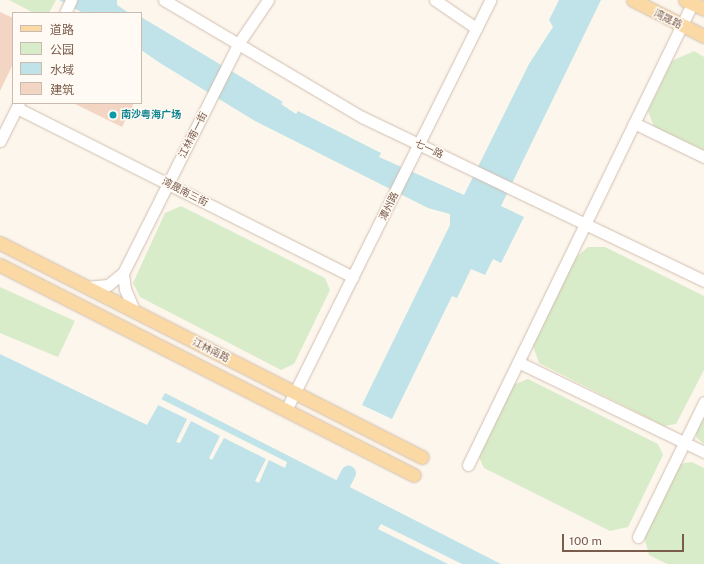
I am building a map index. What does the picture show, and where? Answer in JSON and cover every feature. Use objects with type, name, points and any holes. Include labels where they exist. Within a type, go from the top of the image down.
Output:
[{"type":"main road","name":"湾晟路","points":[[633,0],[704,36]]},
{"type":"main road","points":[[690,1],[704,9]]},
{"type":"main road","name":"江林南路","points":[[0,244],[422,457]]},
{"type":"main road","name":"江林南路","points":[[0,265],[414,475]]},
{"type":"street","points":[[65,12],[71,0]]},
{"type":"street","name":"七一路","points":[[164,0],[362,116],[704,281]]},
{"type":"street","name":"江林南一街","points":[[123,273],[238,44],[268,0]]},
{"type":"street","points":[[435,0],[476,28]]},
{"type":"street","name":"潭州路","points":[[286,410],[394,196],[418,144],[490,0]]},
{"type":"street","points":[[468,465],[681,25],[690,1]]},
{"type":"street","points":[[0,141],[18,105]]},
{"type":"street","name":"湾晟南三街","points":[[18,105],[168,184],[353,277]]},
{"type":"street","points":[[634,123],[704,157]]},
{"type":"street","points":[[86,287],[108,285],[123,273]]},
{"type":"street","points":[[123,273],[125,289],[134,312]]},
{"type":"street","points":[[518,362],[704,452]]},
{"type":"street","points":[[638,537],[704,402]]},
{"type":"green space","points":[[9,0],[56,0],[50,12],[32,12]]},
{"type":"green space","points":[[694,51],[704,57],[704,150],[654,127],[648,111],[672,61]]},
{"type":"green space","points":[[181,206],[325,278],[330,290],[294,364],[281,370],[140,297],[133,283],[165,213]]},
{"type":"green space","points":[[588,247],[605,247],[704,296],[704,370],[676,424],[664,426],[539,363],[533,346],[575,258]]},
{"type":"green space","points":[[0,287],[75,321],[58,357],[0,333]]},
{"type":"green space","points":[[528,379],[658,444],[663,455],[628,527],[610,531],[484,468],[479,457],[513,385]]},
{"type":"green space","points":[[704,412],[704,444],[696,437],[697,427]]},
{"type":"green space","points":[[692,462],[704,468],[704,564],[667,564],[649,555],[644,536],[679,464]]},
{"type":"water","points":[[59,0],[117,0],[117,5],[128,12],[81,12]]},
{"type":"water","points":[[559,0],[601,0],[501,206],[524,217],[501,263],[493,259],[485,275],[471,269],[457,298],[452,296],[392,419],[362,405],[450,225],[450,214],[428,208],[255,121],[160,63],[142,51],[142,18],[283,102],[281,104],[296,114],[298,111],[381,153],[379,157],[464,195],[529,64],[553,27],[549,20]]},
{"type":"water","points":[[0,354],[147,425],[165,393],[501,564],[0,564]]},
{"type":"pier","points":[[161,399],[287,462],[285,468],[269,460],[259,483],[255,481],[266,459],[224,438],[212,460],[209,458],[220,436],[191,421],[180,443],[176,442],[187,419],[158,405]]},
{"type":"pier","points":[[381,524],[462,564],[448,564],[378,529]]},
{"type":"building","points":[[0,12],[12,18],[12,66],[0,91]]},
{"type":"building","name":"南沙粤海广场","points":[[75,104],[134,104],[122,127]]},
{"type":"waterway","points":[[333,502],[348,473]]},
{"type":"place","name":"南沙粤海广场","points":[[113,115]]}]
